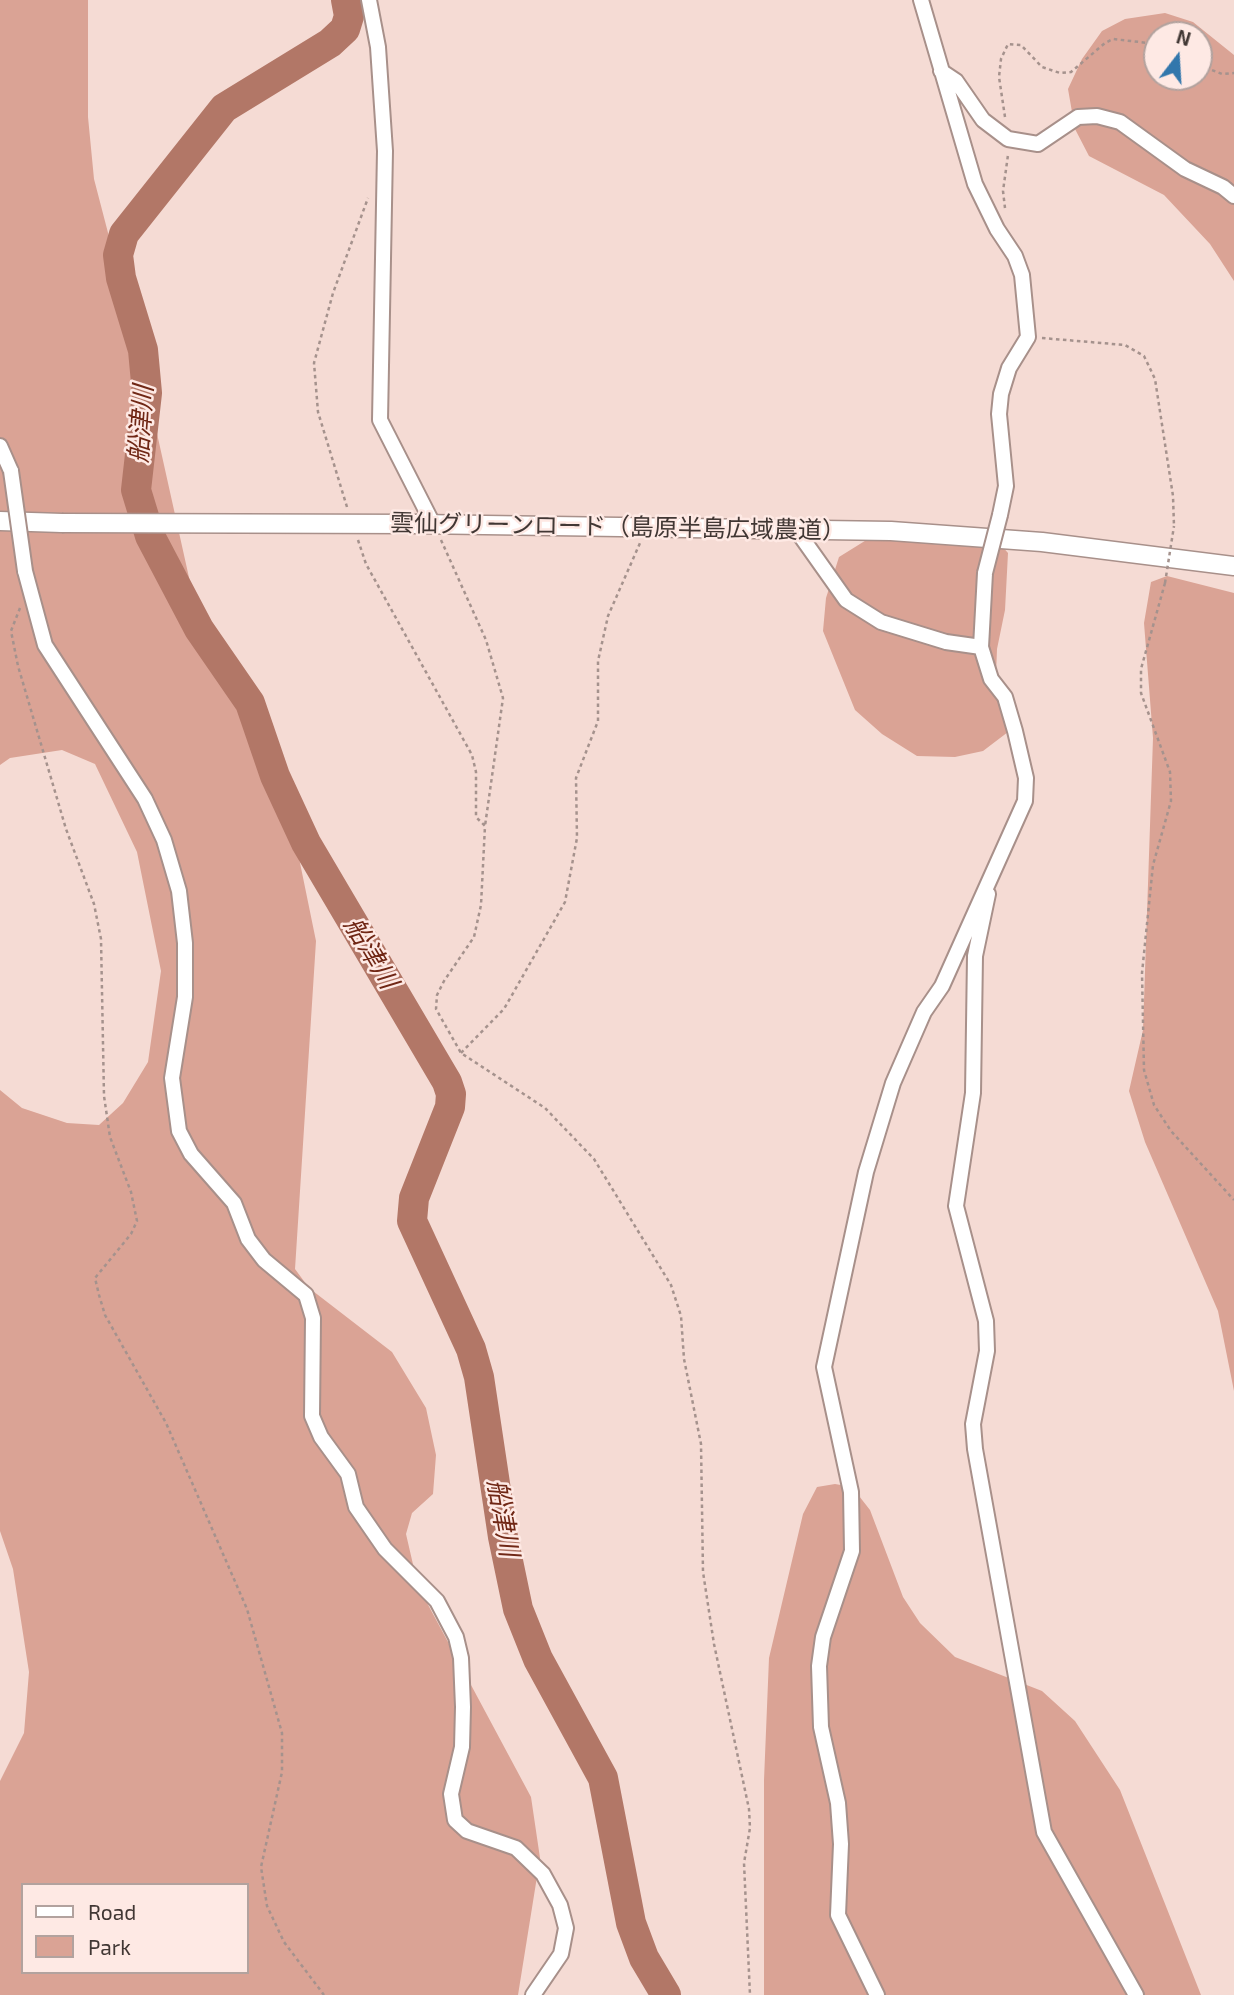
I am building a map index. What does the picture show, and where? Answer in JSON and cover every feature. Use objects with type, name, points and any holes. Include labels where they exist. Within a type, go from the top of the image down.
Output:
[{"type":"street","points":[[369,0],[379,47],[385,151],[380,420],[425,524]]},
{"type":"street","points":[[877,1995],[838,1915],[841,1844],[839,1816],[821,1727],[819,1666],[824,1637],[852,1551],[851,1492],[824,1367],[866,1172],[893,1083],[924,1012],[942,986],[984,887],[1025,801],[1026,778],[1005,697],[990,679],[981,647],[985,573],[1006,486],[999,414],[1001,394],[1009,368],[1028,337],[1021,275],[1015,256],[975,184],[921,0]]},
{"type":"street","points":[[941,71],[956,81],[983,120],[1008,139],[1038,144],[1078,117],[1097,116],[1120,122],[1185,169],[1223,187],[1234,196]]},
{"type":"street","points":[[0,446],[11,471],[26,571],[45,645],[145,799],[164,841],[179,891],[185,943],[185,997],[172,1078],[178,1131],[191,1154],[234,1203],[248,1240],[264,1260],[306,1295],[313,1318],[312,1416],[321,1437],[348,1474],[356,1507],[385,1549],[437,1601],[456,1637],[461,1658],[463,1707],[462,1747],[452,1794],[455,1820],[467,1831],[516,1849],[543,1874],[559,1905],[566,1928],[561,1954],[533,1995]]},
{"type":"street","name":"雲仙グリーンロード（島原半島広域農道）","points":[[0,521],[795,528],[1042,542],[1232,566]]},
{"type":"street","points":[[795,528],[846,600],[881,622],[946,642],[981,647]]},
{"type":"street","points":[[984,887],[988,897],[975,956],[973,1093],[956,1206],[986,1321],[987,1351],[973,1424],[975,1449],[1044,1832],[1136,1995]]},
{"type":"path","points":[[1003,238],[1007,229],[1003,191],[1008,139],[999,77],[1003,50],[1008,44],[1021,45],[1042,67],[1060,74],[1071,72],[1113,39],[1143,42]]},
{"type":"path","points":[[1213,70],[1222,74],[1234,73]]},
{"type":"path","points":[[349,514],[318,412],[313,363],[333,293],[371,190]]},
{"type":"path","points":[[1028,337],[1125,345],[1144,356],[1155,379],[1173,496],[1174,526],[1165,583],[1141,669],[1141,693],[1170,772],[1171,801],[1153,865],[1142,973],[1144,1070],[1154,1105],[1171,1131],[1234,1200]]},
{"type":"path","points":[[425,524],[486,640],[501,685],[502,712],[485,826],[481,905],[474,937],[437,995],[436,1009],[461,1053],[545,1108],[572,1132],[594,1159],[664,1273],[677,1306],[684,1359],[701,1444],[704,1572],[710,1620],[749,1809],[750,1828],[744,1863],[750,1995]]},
{"type":"path","points":[[461,1053],[504,1009],[565,902],[577,838],[576,778],[598,721],[598,661],[608,616],[647,528]]},
{"type":"path","points":[[358,539],[366,564],[472,755],[476,772],[475,817],[485,826]]},
{"type":"path","points":[[11,631],[66,829],[94,904],[101,939],[104,1096],[110,1137],[131,1192],[137,1221],[131,1234],[95,1278],[105,1315],[166,1423],[247,1609],[282,1733],[282,1772],[261,1867],[267,1906],[284,1942],[324,1995]]},
{"type":"green space","points":[[0,0],[88,0],[88,117],[94,179],[138,348],[192,591],[299,858],[316,941],[295,1269],[309,1288],[392,1352],[426,1408],[436,1455],[433,1494],[412,1513],[406,1534],[418,1586],[531,1797],[540,1858],[518,1995],[0,1995],[0,1781],[24,1733],[29,1672],[13,1569],[0,1531],[0,1090],[22,1108],[67,1123],[99,1125],[123,1103],[148,1062],[161,971],[137,852],[95,764],[62,750],[10,758],[0,765]]},
{"type":"green space","points":[[1165,13],[1190,21],[1143,21],[1143,91],[1213,91],[1213,38],[1234,55],[1234,281],[1210,244],[1164,195],[1089,156],[1075,129],[1068,89],[1082,59],[1102,31],[1125,19]]},
{"type":"green space","points":[[994,537],[1008,553],[1005,610],[997,649],[996,675],[1008,732],[983,751],[955,757],[917,756],[882,734],[855,710],[823,631],[826,598],[839,557],[868,539]]},
{"type":"green space","points":[[1167,576],[1234,593],[1234,1391],[1218,1311],[1145,1142],[1129,1091],[1143,1030],[1153,738],[1144,623],[1151,582]]},
{"type":"green space","points":[[835,1484],[852,1487],[870,1510],[903,1597],[920,1623],[955,1657],[1042,1691],[1075,1721],[1120,1790],[1201,1995],[764,1995],[764,1780],[769,1658],[803,1514],[817,1487]]},
{"type":"waterway","name":"船津川","points":[[346,0],[349,16],[345,29],[330,43],[224,108],[124,234],[118,255],[121,278],[143,350],[147,393],[136,490],[150,536],[199,629],[250,703],[275,776],[306,843],[447,1082],[451,1094],[450,1107],[414,1198],[412,1221],[471,1349],[479,1377],[503,1537],[518,1609],[538,1659],[603,1778],[631,1923],[644,1958],[666,1995]]}]
